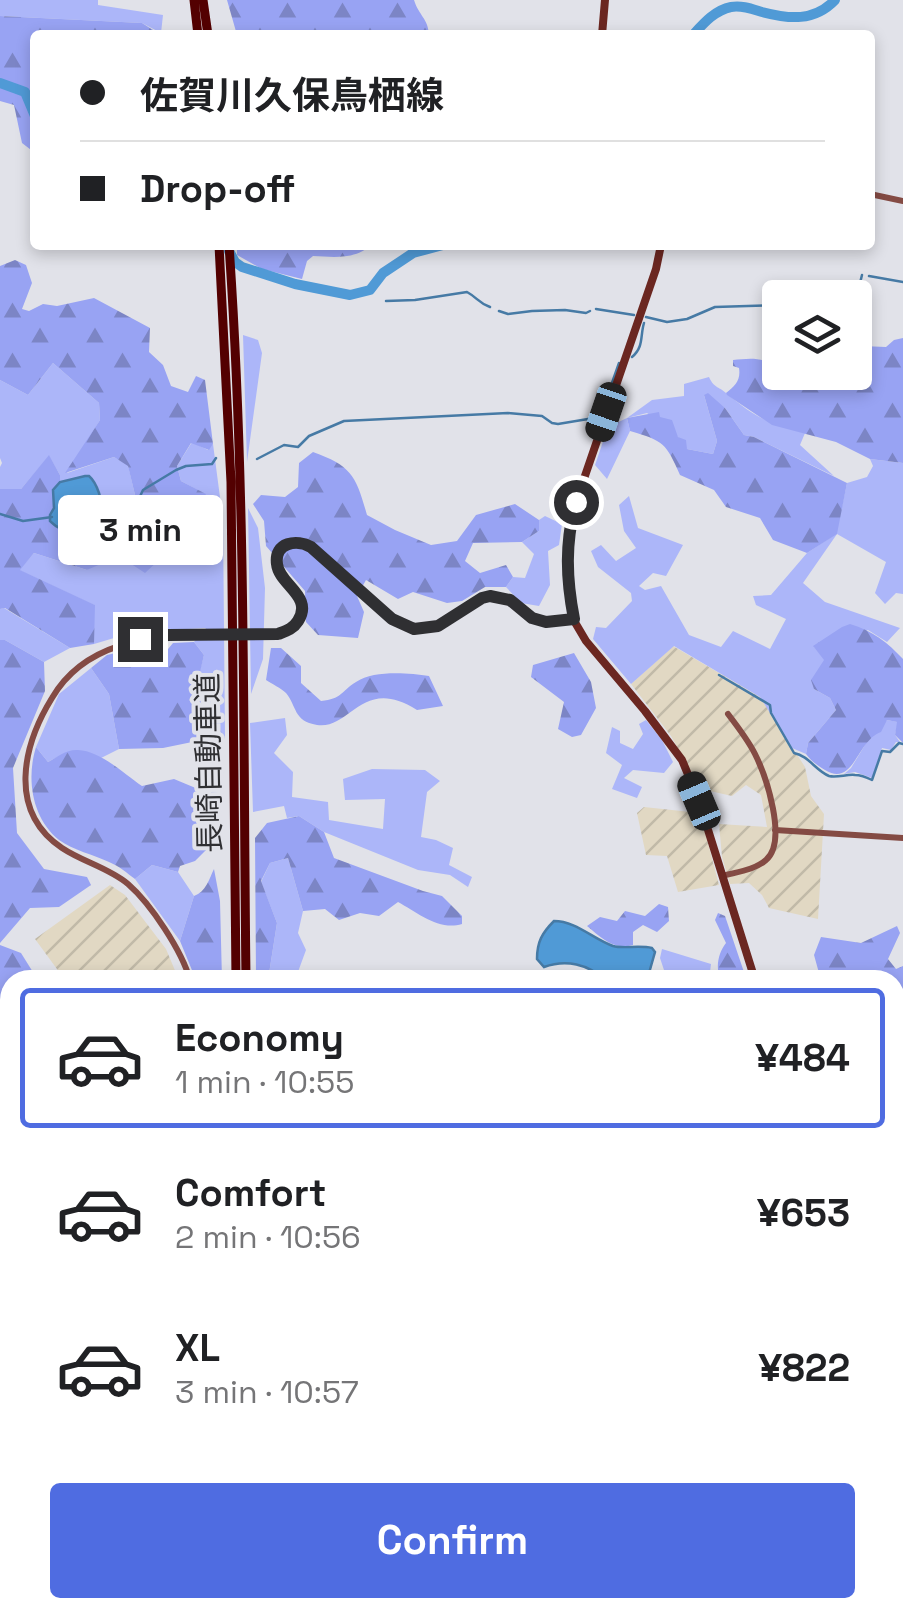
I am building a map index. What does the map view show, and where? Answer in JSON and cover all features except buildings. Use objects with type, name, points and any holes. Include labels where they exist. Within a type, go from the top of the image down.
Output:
[{"type":"highway","points":[[194,0],[197,30]]},
{"type":"highway","points":[[203,0],[207,30]]},
{"type":"highway","name":"長崎自動車道","points":[[221,250],[241,482],[246,970]]},
{"type":"highway","name":"長崎自動車道","points":[[230,250],[236,970]]},
{"type":"main road","points":[[602,30],[605,0]]},
{"type":"main road","points":[[660,250],[569,528],[568,585],[574,619],[586,641],[682,760],[699,801],[751,970]]},
{"type":"street","points":[[875,195],[903,201]]},
{"type":"street","points":[[186,970],[176,948],[128,884],[66,850],[40,828],[32,812],[24,774],[26,758],[50,700],[77,667],[140,639],[278,634],[291,629],[301,616],[300,596],[277,564],[278,553],[292,542],[311,547],[392,619],[414,629],[438,626],[490,596],[510,600],[532,618],[546,622],[574,619]]},
{"type":"street","points":[[722,876],[765,862],[775,846],[764,776],[744,735],[728,714]]},
{"type":"street","points":[[775,830],[903,838]]},
{"type":"shaded area","points":[[0,0],[98,0],[98,5],[163,15],[161,30],[142,23],[0,16]]},
{"type":"shaded area","points":[[243,335],[258,340],[262,353],[247,462]]},
{"type":"shaded area","points":[[53,363],[99,403],[100,420],[67,473],[114,457],[128,465],[135,495],[108,528],[92,534],[85,524],[97,516],[85,476],[60,482],[49,456],[21,489],[0,489],[0,380],[28,395]]},
{"type":"shaded area","points":[[709,377],[714,385],[754,414],[805,433],[800,445],[834,476],[744,435],[725,408],[704,395],[717,441],[713,454],[687,449],[647,413],[627,418],[652,400],[684,396],[684,384]]},
{"type":"shaded area","points":[[627,418],[630,431],[607,479],[595,465],[608,427]]},
{"type":"shaded area","points":[[192,442],[208,450],[213,444],[223,520],[225,738],[196,685],[204,655],[194,642],[206,628],[134,632],[94,644],[94,605],[19,570],[34,553],[87,570],[205,494],[181,481],[177,466]]},
{"type":"shaded area","points":[[870,459],[903,463],[903,594],[896,593],[885,604],[875,593],[886,562],[837,534],[803,583],[825,602],[900,628],[887,642],[868,630],[814,647],[825,660],[814,689],[830,698],[836,710],[808,743],[806,754],[792,748],[760,697],[674,646],[631,684],[593,639],[596,627],[606,628],[632,601],[631,593],[598,567],[591,551],[601,545],[616,561],[636,548],[624,531],[619,505],[629,496],[638,528],[683,545],[666,576],[653,573],[639,586],[645,590],[661,586],[689,635],[721,647],[733,631],[770,649],[786,619],[756,605],[753,596],[771,595],[807,553],[836,534],[847,483],[867,477],[873,466]]},
{"type":"shaded area","points":[[85,476],[97,488],[100,513],[78,527],[57,527],[50,521],[53,490],[60,482]]},
{"type":"shaded area","points":[[248,508],[258,528],[265,588],[263,659],[251,694]]},
{"type":"shaded area","points":[[545,516],[562,524],[559,545],[548,551],[550,585],[539,606],[521,603],[506,587],[513,577],[525,578],[534,554],[522,542],[539,531],[539,520]]},
{"type":"shaded area","points":[[0,609],[70,648],[44,662],[0,640]]},
{"type":"shaded area","points":[[673,646],[760,697],[805,767],[811,796],[824,814],[818,919],[769,908],[749,883],[730,884],[719,824],[767,827],[761,795],[746,785],[732,796],[701,789],[671,736],[631,684]]},
{"type":"shaded area","points":[[91,668],[109,694],[119,749],[101,758],[74,752],[48,762],[36,747],[59,694]]},
{"type":"shaded area","points":[[285,718],[287,735],[274,753],[293,772],[292,797],[328,802],[329,820],[383,829],[385,799],[345,800],[343,779],[372,769],[425,770],[440,781],[427,792],[421,837],[453,848],[449,865],[472,877],[468,887],[450,875],[418,870],[324,832],[299,816],[287,818],[284,806],[253,812],[250,723]]},
{"type":"shaded area","points":[[646,720],[673,762],[664,773],[633,770],[624,778],[642,787],[637,798],[612,789],[622,765],[606,753],[612,727],[620,731],[620,743],[633,749],[643,734],[639,724]]},
{"type":"shaded area","points":[[887,720],[898,722],[895,735],[900,742],[891,750],[882,748],[872,778],[855,772],[844,774],[871,735]]},
{"type":"shaded area","points":[[644,807],[700,813],[719,885],[678,892],[667,856],[646,855],[637,813]]},
{"type":"shaded area","points":[[288,858],[303,911],[298,933],[306,950],[299,970],[270,970],[277,923],[261,882],[270,863]]},
{"type":"shaded area","points":[[152,865],[178,872],[194,896],[180,941],[135,879]]},
{"type":"shaded area","points":[[110,885],[125,895],[166,949],[175,970],[58,970],[35,939]]},
{"type":"shaded area","points":[[554,921],[570,924],[613,946],[652,948],[655,952],[650,970],[591,970],[568,963],[544,967],[537,959],[543,934]]},
{"type":"shaded area","points":[[662,949],[711,964],[710,970],[664,970]]},
{"type":"green space","points":[[227,0],[414,0],[428,30],[236,30]]},
{"type":"green space","points":[[0,16],[142,23],[153,30],[30,30],[30,149],[22,143],[14,105],[0,101]]},
{"type":"green space","points":[[237,250],[365,250],[336,257],[313,256],[307,261],[302,279],[262,269],[237,255]]},
{"type":"green space","points":[[15,260],[26,265],[32,283],[22,309],[29,311],[43,304],[57,306],[94,298],[150,328],[149,352],[163,365],[171,386],[188,392],[196,376],[205,380],[213,444],[209,450],[191,443],[177,466],[181,481],[206,494],[182,539],[145,573],[119,556],[87,570],[34,553],[20,570],[95,605],[94,644],[70,648],[5,608],[0,609],[0,489],[21,489],[49,455],[60,475],[53,490],[50,521],[64,529],[85,524],[92,533],[108,528],[135,495],[128,466],[114,457],[65,473],[100,420],[99,403],[53,363],[28,395],[0,380],[0,266]]},
{"type":"green space","points":[[903,338],[903,463],[870,459],[836,442],[772,425],[726,393],[739,376],[733,360],[750,359],[762,360],[762,390],[872,390],[872,346],[886,347]]},
{"type":"green space","points":[[708,393],[725,408],[744,435],[847,483],[837,534],[807,553],[773,540],[760,518],[726,507],[714,490],[680,475],[662,445],[630,431],[627,418],[659,412],[660,417],[672,420],[678,437],[686,440],[687,449],[713,454],[717,441],[704,395]]},
{"type":"green space","points":[[313,452],[351,474],[367,515],[431,545],[457,541],[476,515],[515,504],[539,520],[539,531],[522,542],[473,543],[465,561],[480,573],[506,565],[513,577],[506,587],[485,587],[462,601],[447,603],[413,592],[398,599],[366,580],[357,596],[364,612],[358,638],[318,635],[306,622],[305,591],[266,546],[264,521],[253,504],[261,495],[285,497],[298,487],[299,463]]},
{"type":"green space","points":[[850,624],[879,638],[903,659],[903,743],[895,735],[897,722],[887,720],[849,768],[835,774],[806,754],[808,743],[836,710],[830,698],[814,689],[811,680],[824,660],[813,646]]},
{"type":"green space","points":[[0,640],[44,662],[45,691],[13,768],[17,833],[44,869],[87,877],[91,885],[59,907],[30,908],[0,943]]},
{"type":"green space","points":[[194,642],[204,655],[197,685],[225,738],[220,749],[202,740],[163,748],[119,749],[109,694],[91,668],[107,655],[137,648],[159,660],[173,643]]},
{"type":"green space","points":[[271,648],[281,648],[301,666],[301,683],[321,701],[337,697],[363,678],[401,673],[429,676],[443,706],[417,710],[383,698],[359,706],[329,724],[309,723],[300,717],[286,693],[266,680]]},
{"type":"green space","points":[[574,653],[591,682],[596,708],[581,735],[572,737],[558,729],[564,702],[531,677],[533,665]]},
{"type":"green space","points":[[36,747],[48,762],[74,750],[87,751],[142,786],[174,779],[217,792],[219,823],[214,845],[195,861],[180,866],[178,872],[152,865],[135,879],[113,864],[65,844],[50,831],[37,809],[32,785]]},
{"type":"green space","points":[[299,816],[324,832],[334,858],[442,896],[462,916],[462,924],[437,923],[398,902],[379,916],[360,913],[339,920],[325,909],[303,911],[288,858],[270,863],[261,881],[277,923],[270,970],[256,970],[255,838],[267,823]]},
{"type":"green space","points":[[214,869],[220,901],[222,970],[192,970],[180,941],[194,896],[204,888]]},
{"type":"green space","points":[[659,904],[668,907],[669,921],[657,932],[643,925],[633,932],[633,945],[613,944],[587,926],[600,917],[617,921],[625,911],[645,916]]},
{"type":"green space","points":[[718,913],[725,916],[743,970],[719,970],[726,943],[715,920]]},
{"type":"green space","points":[[897,926],[900,933],[888,959],[896,969],[903,966],[903,970],[818,970],[814,955],[821,937],[861,943]]},
{"type":"green space","points":[[0,945],[21,953],[32,970],[0,970]]},
{"type":"waterway","points":[[698,30],[715,14],[731,7],[801,17],[819,12],[835,0]]},
{"type":"waterway","points":[[0,83],[25,92],[30,104]]},
{"type":"waterway","points":[[229,251],[242,267],[295,284],[350,295],[370,290],[383,273],[424,250]]},
{"type":"waterway","points":[[861,280],[862,275]]},
{"type":"waterway","points":[[869,276],[903,282]]},
{"type":"waterway","points":[[386,301],[467,292],[490,307]]},
{"type":"waterway","points":[[646,317],[667,322],[687,319],[715,307],[762,306]]},
{"type":"waterway","points":[[596,309],[634,315]]},
{"type":"waterway","points":[[499,311],[590,311]]},
{"type":"waterway","points":[[632,357],[640,345],[644,323]]},
{"type":"waterway","points":[[257,459],[284,445],[298,447],[309,436],[344,421],[508,413],[542,416],[558,424],[600,417],[619,363]]},
{"type":"waterway","points":[[87,523],[93,531],[105,527],[136,505],[143,490],[176,470],[212,464],[216,458]]},
{"type":"waterway","points":[[0,514],[23,521],[52,517]]},
{"type":"waterway","points":[[719,675],[770,705],[794,753],[829,776],[857,775],[872,780],[882,751],[890,752],[903,744]]},
{"type":"route","points":[[140,639],[278,634],[291,629],[301,616],[300,596],[277,564],[278,553],[292,542],[311,547],[403,626],[438,626],[490,596],[510,600],[522,612],[546,622],[574,619],[566,552],[576,502]]}]
